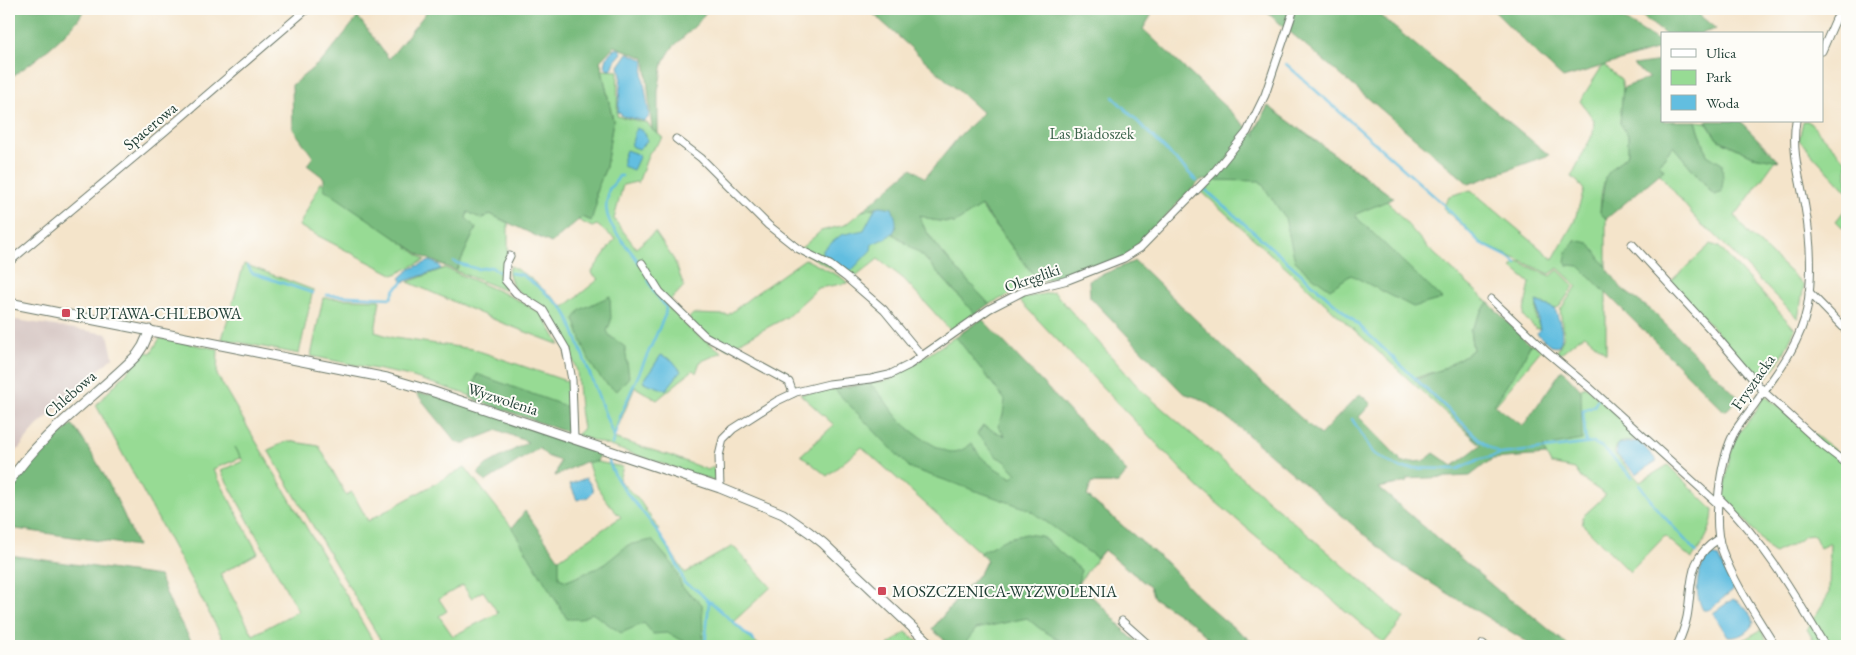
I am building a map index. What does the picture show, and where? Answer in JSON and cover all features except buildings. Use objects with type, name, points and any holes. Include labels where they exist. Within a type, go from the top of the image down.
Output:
[{"type":"street","name":"Spacerowa","points":[[9,262],[307,9]]},
{"type":"street","name":"Okręgliki","points":[[720,488],[719,456],[722,441],[725,435],[751,416],[793,394],[835,382],[885,376],[903,369],[989,309],[1035,288],[1084,274],[1124,258],[1140,248],[1214,172],[1247,132],[1266,92],[1294,9]]},
{"type":"street","points":[[1824,46],[1836,19],[1845,9]]},
{"type":"street","name":"Frysztacka","points":[[1775,646],[1736,582],[1722,549],[1719,539],[1719,501],[1721,475],[1728,446],[1737,428],[1784,362],[1799,333],[1806,310],[1809,292],[1811,247],[1796,166],[1794,140],[1796,122]]},
{"type":"street","points":[[676,139],[701,158],[768,225],[797,248],[830,266],[847,278],[884,310],[922,356]]},
{"type":"street","points":[[1632,244],[1764,392],[1822,445],[1847,464]]},
{"type":"street","points":[[510,256],[506,264],[505,280],[516,293],[543,310],[566,349],[572,380],[574,438]]},
{"type":"street","points":[[642,263],[660,292],[705,336],[789,382],[793,394]]},
{"type":"street","points":[[1809,292],[1847,330]]},
{"type":"street","points":[[1491,299],[1547,352],[1719,501],[1731,509],[1787,583],[1825,646]]},
{"type":"street","name":"Wyzwolenia","points":[[9,302],[387,378],[574,438],[720,488],[783,514],[809,532],[932,646]]},
{"type":"street","name":"Chlebowa","points":[[9,482],[22,462],[52,430],[137,354],[144,346],[150,330]]},
{"type":"street","points":[[1677,646],[1686,618],[1690,579],[1694,564],[1706,549],[1719,539]]},
{"type":"street","points":[[1122,621],[1150,646]]},
{"type":"shaded area","points":[[9,319],[108,334],[113,357],[36,427],[10,460]]},
{"type":"green space","points":[[9,9],[84,9],[80,17],[62,37],[39,57],[9,78]]},
{"type":"green space","points":[[429,9],[708,9],[698,23],[672,48],[663,63],[658,91],[658,134],[652,130],[645,58],[614,46],[600,61],[613,120],[606,167],[596,192],[596,205],[591,221],[582,217],[551,243],[490,214],[481,219],[468,212],[466,218],[476,228],[456,271],[422,256],[324,189],[324,178],[307,165],[313,157],[293,129],[292,85],[324,59],[358,17],[389,59]]},
{"type":"green space","name":"Las Biadoszek","points":[[868,9],[1155,9],[1143,29],[1256,136],[1255,132],[1268,106],[1394,198],[1354,215],[1442,299],[1413,307],[1351,275],[1330,289],[1295,261],[1285,218],[1260,181],[1201,180],[1124,258],[1039,282],[981,206],[955,223],[932,220],[920,215],[928,234],[938,247],[989,304],[975,314],[923,256],[892,233],[897,227],[881,206],[862,211],[912,168],[925,178],[961,134],[983,113]]},
{"type":"green space","points":[[1263,9],[1372,9],[1549,155],[1469,184]]},
{"type":"green space","points":[[1492,9],[1607,9],[1661,42],[1661,48],[1563,78]]},
{"type":"green space","points":[[1633,9],[1692,9],[1716,29],[1706,32],[1662,32]]},
{"type":"green space","points":[[600,61],[603,70],[618,71],[617,116],[648,123],[663,138],[649,153],[638,183],[623,185],[614,219],[636,248],[655,232],[674,260],[684,286],[666,305],[692,331],[722,352],[700,362],[696,373],[693,370],[657,400],[635,387],[613,438],[708,470],[713,466],[716,478],[714,481],[577,435],[583,428],[577,371],[564,336],[550,316],[513,287],[508,271],[511,266],[529,277],[564,307],[599,279],[591,273],[615,239],[597,225],[592,227],[578,220],[596,205],[596,192],[606,167],[613,120]]},
{"type":"green space","points":[[1661,61],[1661,122],[1696,122],[1707,155],[1722,164],[1723,181],[1721,193],[1714,195],[1673,146],[1659,164],[1664,170],[1606,219],[1600,212],[1605,178],[1628,154],[1628,135],[1620,123],[1623,88],[1649,78],[1633,65]]},
{"type":"green space","points":[[1603,65],[1621,79],[1623,88],[1620,123],[1628,135],[1628,154],[1609,173],[1603,185],[1601,201],[1600,212],[1606,219],[1606,353],[1585,335],[1559,355],[1557,352],[1564,336],[1560,310],[1577,286],[1558,268],[1550,274],[1482,244],[1443,208],[1449,196],[1471,190],[1553,259],[1574,222],[1584,190],[1571,177],[1593,134],[1594,120],[1580,101]]},
{"type":"green space","points":[[1268,106],[1394,198],[1387,201],[1428,248],[1488,302],[1470,331],[1473,350],[1443,369],[1415,378],[1481,445],[1201,191],[1209,187],[1253,134]]},
{"type":"green space","points":[[1696,122],[1706,122],[1717,139],[1753,156],[1776,160],[1735,216],[1748,233],[1804,285],[1798,319],[1713,233],[1702,226],[1659,173],[1664,170],[1659,164],[1673,146],[1714,195],[1707,155]]},
{"type":"green space","points":[[1707,122],[1741,122],[1779,161],[1753,156],[1717,139]]},
{"type":"green space","points":[[1803,122],[1809,122],[1847,162],[1847,192],[1799,140]]},
{"type":"green space","points":[[321,182],[425,260],[394,275],[299,226]]},
{"type":"green space","points":[[881,206],[892,233],[923,256],[975,314],[951,331],[904,279],[878,259],[852,280],[799,250],[821,231],[845,225],[862,211]]},
{"type":"green space","points":[[980,206],[1039,282],[989,304],[938,247],[922,224],[920,215],[932,220],[955,223]]},
{"type":"green space","points":[[1847,207],[1847,232],[1836,221]]},
{"type":"green space","points":[[468,212],[490,214],[508,223],[508,258],[504,272],[504,290],[456,271],[476,228],[466,218]]},
{"type":"green space","points":[[1576,240],[1589,243],[1622,289],[1651,310],[1739,398],[1725,412],[1579,266],[1568,265],[1565,261],[1567,251]]},
{"type":"green space","points":[[1711,244],[1719,247],[1795,329],[1782,357],[1762,383],[1671,281]]},
{"type":"green space","points":[[805,259],[841,277],[848,283],[818,288],[787,317],[727,349],[696,327],[689,318],[693,314],[728,315]]},
{"type":"green space","points":[[1135,261],[1253,375],[1320,435],[1360,394],[1371,404],[1359,417],[1399,458],[1401,463],[1424,461],[1434,453],[1453,466],[1481,445],[1463,425],[1414,380],[1443,369],[1473,350],[1470,331],[1488,302],[1530,345],[1522,362],[1494,405],[1523,426],[1562,370],[1581,390],[1582,440],[1543,447],[1546,455],[1492,459],[1470,476],[1406,479],[1407,482],[1379,488],[1508,599],[1518,604],[1569,646],[1529,646],[1526,641],[1395,561],[1234,423],[1201,399],[1183,393],[1090,297],[1089,280]]},
{"type":"green space","points":[[1518,262],[1551,276],[1558,270],[1574,286],[1560,306],[1555,309],[1537,301],[1536,319],[1540,328],[1536,329],[1523,316],[1530,283],[1511,267]]},
{"type":"green space","points":[[244,264],[313,290],[299,354],[222,339]]},
{"type":"green space","points":[[445,268],[512,297],[542,314],[560,345],[500,322],[408,282]]},
{"type":"green space","points":[[1054,292],[1141,390],[1404,618],[1384,643],[1199,488],[1018,299]]},
{"type":"green space","points":[[610,296],[611,321],[607,331],[610,336],[625,347],[629,377],[617,391],[608,385],[594,369],[574,319],[580,310]]},
{"type":"green space","points":[[323,298],[380,300],[375,332],[394,338],[473,349],[569,382],[569,428],[410,376],[311,356]]},
{"type":"green space","points":[[982,319],[1118,483],[1091,483],[1087,496],[1168,564],[1150,587],[1104,550],[1078,583],[1111,615],[1126,633],[1142,646],[1069,646],[1063,642],[1060,646],[951,646],[932,629],[981,572],[987,559],[862,447],[827,476],[801,455],[834,425],[800,394],[890,380]]},
{"type":"green space","points":[[982,319],[1127,472],[1118,483],[1091,483],[1087,496],[1168,564],[1199,598],[1224,620],[1258,646],[1217,646],[1191,622],[1154,598],[1150,587],[1104,550],[1097,558],[1028,509],[910,468],[834,389],[870,384],[900,420],[920,437],[934,446],[952,452],[963,449],[972,443],[984,459],[1012,478],[1017,474],[1005,461],[997,457],[977,434],[983,426],[1005,436],[998,426],[1003,415],[1005,400],[956,337]]},
{"type":"green space","points":[[160,338],[218,349],[217,375],[376,646],[227,646],[96,405],[146,352],[151,353]],"holes":[[[235,447],[243,461],[221,471],[298,611],[253,635],[220,574],[258,553],[213,469],[241,458]]]},
{"type":"green space","points":[[1532,343],[1541,350],[1494,407],[1490,409]]},
{"type":"green space","points":[[1562,370],[1580,390],[1585,386],[1641,438],[1618,443],[1614,453],[1640,482],[1668,465],[1713,510],[1709,530],[1692,559],[1665,536],[1630,572],[1583,525],[1582,517],[1606,495],[1581,478],[1575,469],[1551,464],[1541,444]]},
{"type":"green space","points":[[477,374],[568,407],[569,433],[470,398]]},
{"type":"green space","points":[[416,393],[435,395],[600,450],[597,462],[584,462],[555,476],[560,461],[547,456],[539,448],[485,482],[478,473],[486,465],[528,442],[498,430],[465,443],[457,443]]},
{"type":"green space","points":[[1764,395],[1847,460],[1847,646],[1817,646],[1807,629],[1829,594],[1830,543],[1820,548],[1814,535],[1804,536],[1775,553],[1771,551],[1723,495],[1730,455],[1739,432],[1753,416]]},
{"type":"green space","points":[[72,424],[108,483],[137,546],[9,528],[9,495],[11,489],[35,458]]},
{"type":"green space","points":[[288,441],[319,446],[346,495],[352,492],[368,521],[465,467],[514,530],[540,572],[621,517],[600,491],[592,476],[587,460],[623,467],[619,480],[640,501],[685,573],[733,546],[771,587],[733,622],[760,646],[384,646],[268,450]],"holes":[[[463,585],[471,598],[483,591],[498,613],[453,636],[439,616],[447,611],[439,599]]]},
{"type":"green space","points":[[525,511],[559,559],[559,578],[567,581],[602,566],[628,545],[652,540],[674,566],[682,587],[702,604],[703,646],[694,646],[667,633],[653,634],[644,623],[621,633],[592,613],[581,619],[567,619],[512,528]]},
{"type":"green space","points":[[1026,534],[1041,536],[1081,570],[1078,583],[1111,615],[1126,633],[1142,646],[1069,646],[1039,628],[1027,618],[976,629],[964,645],[951,646],[932,629],[981,572],[987,560],[979,553],[1008,538]]},
{"type":"green space","points":[[9,555],[159,576],[171,605],[194,646],[9,646]]},
{"type":"green space","points":[[1761,630],[1770,646],[1732,646]]},
{"type":"green space","points":[[906,632],[923,646],[887,646]]},
{"type":"water","points":[[614,49],[620,49],[622,53],[615,61],[612,69],[608,70],[605,67],[606,62]]},
{"type":"water","points":[[628,53],[644,60],[643,76],[649,114],[645,121],[623,116],[618,112],[621,75],[619,66]]},
{"type":"water","points":[[636,128],[644,132],[647,141],[639,149],[631,146]]},
{"type":"water","points":[[626,150],[640,155],[633,170],[623,166]]},
{"type":"water","points":[[876,207],[892,208],[896,228],[890,235],[872,244],[871,250],[851,271],[823,258],[823,250],[841,235],[864,230]]},
{"type":"water","points":[[430,261],[439,265],[441,269],[403,282],[400,278],[410,269]]},
{"type":"water","points":[[1536,301],[1555,309],[1562,334],[1557,347],[1551,346],[1537,334],[1540,328]]},
{"type":"water","points":[[661,355],[672,360],[681,371],[666,390],[643,382]]},
{"type":"water","points":[[1639,441],[1657,461],[1636,474],[1616,454],[1618,444]]},
{"type":"water","points":[[586,478],[593,492],[588,497],[577,500],[570,484]]},
{"type":"water","points":[[1711,554],[1718,557],[1734,589],[1709,610],[1703,610],[1697,588],[1699,573]]},
{"type":"water","points":[[1733,599],[1746,609],[1754,622],[1743,634],[1728,637],[1713,613]]},
{"type":"waterway","points":[[1286,64],[1443,204],[1480,243],[1512,259],[1516,264]]},
{"type":"waterway","points":[[1113,97],[1197,181]]},
{"type":"waterway","points":[[622,176],[619,176],[609,190],[606,205],[607,214],[615,231],[639,263]]},
{"type":"waterway","points":[[1206,190],[1350,317],[1487,446],[1501,454]]},
{"type":"waterway","points":[[454,262],[477,269],[491,267],[499,272]]},
{"type":"waterway","points":[[248,266],[252,273],[313,293]]},
{"type":"waterway","points":[[511,273],[522,275],[562,307],[569,319],[613,435]]},
{"type":"waterway","points":[[612,444],[621,414],[665,315],[666,307],[654,292],[648,279]]},
{"type":"waterway","points":[[327,295],[391,298],[395,289],[403,282]]},
{"type":"waterway","points":[[1586,444],[1583,411],[1594,406],[1598,399]]},
{"type":"waterway","points":[[1352,419],[1373,453],[1399,468],[1458,469],[1478,460],[1501,454],[1593,443],[1602,447],[1632,477]]},
{"type":"waterway","points":[[608,457],[618,481],[662,538],[678,566],[684,583],[697,590],[754,641]]},
{"type":"waterway","points":[[1640,485],[1658,510],[1697,553]]},
{"type":"waterway","points":[[705,646],[709,602]]},
{"type":"place","name":"RUPTAWA-CHLEBOWA","points":[[66,313]]},
{"type":"place","name":"MOSZCZENICA-WYZWOLENIA","points":[[882,591]]}]
